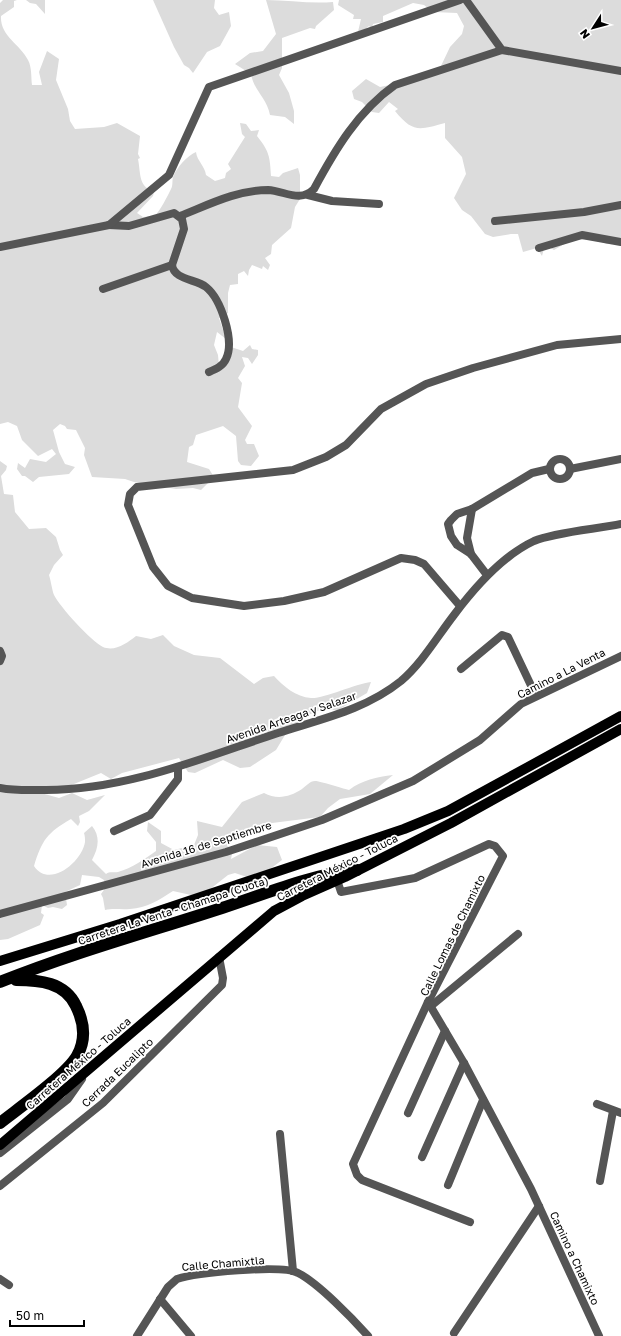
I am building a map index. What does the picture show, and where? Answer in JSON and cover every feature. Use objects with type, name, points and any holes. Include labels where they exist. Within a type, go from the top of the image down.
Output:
[{"type":"highway","name":"Carretera La Venta - Chamapa (Cuota)","points":[[3,981],[86,951],[284,888],[334,873],[357,870]]},
{"type":"highway","points":[[0,1123],[60,1074],[77,1056],[83,1036],[82,1020],[75,1002],[62,988],[40,980],[3,981]]},
{"type":"main road","name":"Carretera México - Toluca","points":[[0,960],[120,924],[411,826],[448,811],[621,716]]},
{"type":"main road","name":"Carretera México - Toluca","points":[[0,1145],[274,911],[492,801],[621,729]]},
{"type":"street","points":[[109,225],[169,175],[209,87],[424,14],[460,0]]},
{"type":"street","points":[[466,0],[502,50]]},
{"type":"street","points":[[308,195],[314,189],[343,139],[374,102],[395,85],[502,50],[621,71]]},
{"type":"street","points":[[0,247],[109,225],[129,226],[171,214],[180,216],[244,192],[269,190],[301,196],[308,195],[332,201],[379,204]]},
{"type":"street","points":[[495,221],[584,212],[621,205]]},
{"type":"street","points":[[180,216],[184,229],[172,265],[174,273],[205,286],[214,295],[226,325],[228,353],[224,363],[209,372]]},
{"type":"street","points":[[539,248],[582,235],[621,242]]},
{"type":"street","points":[[103,288],[172,265]]},
{"type":"street","points":[[460,606],[424,564],[414,560],[401,558],[324,592],[284,601],[244,606],[192,598],[168,586],[153,567],[135,525],[128,499],[130,494],[137,487],[293,470],[303,467],[326,457],[346,445],[382,410],[426,384],[473,368],[557,345],[621,339]]},
{"type":"street","points":[[549,469],[551,464],[560,458],[565,460],[570,469]]},
{"type":"street","points":[[549,469],[551,474],[560,479],[565,478],[570,469],[621,459]]},
{"type":"street","points":[[487,575],[471,554],[457,545],[448,530],[448,524],[457,514],[472,509],[532,473],[549,469]]},
{"type":"street","points":[[471,554],[467,538],[472,509]]},
{"type":"street","name":"Avenida Arteaga y Salazar","points":[[0,788],[11,790],[74,790],[127,781],[178,768],[280,733],[343,714],[362,706],[400,681],[410,671],[460,606],[487,575],[520,550],[535,541],[621,524]]},
{"type":"street","points":[[461,669],[502,635],[508,636],[536,696]]},
{"type":"street","points":[[0,651],[2,656],[0,660]]},
{"type":"street","name":"Camino a La Venta","points":[[413,781],[480,740],[509,713],[536,696],[621,656]]},
{"type":"street","points":[[114,831],[150,815],[178,779],[178,768]]},
{"type":"street","name":"Avenida 16 de Septiembre","points":[[0,914],[226,852],[322,820],[413,781]]},
{"type":"street","name":"Calle Lomas de Chamixto","points":[[338,880],[341,892],[415,878],[490,844],[495,846],[503,856],[430,1004],[464,1063],[531,1189]]},
{"type":"street","points":[[470,1222],[362,1180],[357,1175],[353,1164],[430,1004],[518,934]]},
{"type":"street","name":"Cerrada Eucalipto","points":[[0,1186],[103,1103],[222,986],[223,978],[219,957]]},
{"type":"street","points":[[408,1113],[445,1031]]},
{"type":"street","points":[[422,1157],[464,1063]]},
{"type":"street","points":[[0,1153],[68,1099],[88,1071]]},
{"type":"street","points":[[448,1185],[483,1100]]},
{"type":"street","points":[[597,1104],[617,1112],[600,1181]]},
{"type":"street","points":[[280,1134],[293,1271],[313,1283],[368,1336]]},
{"type":"street","name":"Camino a Chamixto","points":[[531,1189],[599,1336]]},
{"type":"street","points":[[454,1333],[539,1206]]},
{"type":"street","name":"Calle Chamixtla","points":[[138,1336],[172,1282],[183,1277],[256,1270],[293,1271]]},
{"type":"street","points":[[0,1279],[9,1286]]},
{"type":"street","points":[[160,1299],[191,1336]]},
{"type":"shaded area","points":[[3,0],[17,0],[14,1],[14,7],[1,16],[2,23],[7,34],[25,54],[28,60],[31,69],[32,85],[42,85],[39,72],[47,51],[59,59],[56,80],[68,109],[70,121],[75,129],[104,127],[117,123],[140,136],[138,154],[140,158],[138,159],[141,179],[145,186],[154,192],[153,196],[137,213],[143,217],[155,216],[172,188],[173,177],[177,169],[186,159],[196,152],[206,175],[215,181],[225,178],[226,173],[231,169],[228,164],[245,137],[242,134],[240,123],[246,124],[251,131],[259,130],[257,136],[268,154],[271,176],[279,177],[283,173],[298,168],[300,175],[300,199],[295,207],[291,228],[272,245],[271,254],[265,258],[270,265],[268,270],[263,266],[262,269],[252,265],[248,276],[244,271],[238,274],[238,284],[230,285],[228,293],[228,313],[219,318],[226,339],[217,332],[214,345],[218,355],[219,366],[231,347],[243,351],[250,345],[252,349],[258,350],[258,355],[252,364],[248,358],[242,357],[245,366],[238,378],[242,383],[238,407],[252,426],[245,440],[247,444],[254,444],[259,456],[251,466],[241,465],[238,461],[236,436],[223,426],[196,435],[193,445],[189,447],[187,462],[209,469],[214,477],[201,490],[193,488],[176,489],[134,482],[125,479],[92,477],[84,455],[85,448],[76,430],[67,429],[65,426],[60,424],[53,430],[59,452],[65,464],[75,467],[69,474],[39,477],[33,482],[25,476],[22,476],[17,469],[18,463],[25,468],[30,459],[46,462],[56,454],[52,449],[38,456],[22,440],[17,426],[8,422],[0,424],[0,3]]},
{"type":"shaded area","points":[[26,0],[45,0],[45,14],[36,4],[30,3]]},
{"type":"shaded area","points":[[153,0],[215,0],[214,8],[219,15],[229,12],[231,26],[220,46],[207,52],[193,73],[184,65],[174,47]]},
{"type":"shaded area","points":[[266,0],[316,3],[333,2],[334,10],[316,26],[315,29],[310,28],[282,38],[282,68],[279,75],[289,93],[294,111],[294,124],[285,117],[270,115],[251,74],[235,64],[250,53],[263,51],[276,34]]},
{"type":"shaded area","points":[[339,0],[621,0],[621,243],[607,244],[596,240],[573,239],[554,250],[545,245],[542,256],[537,248],[523,252],[518,234],[493,237],[485,234],[471,216],[462,210],[454,198],[466,174],[462,157],[445,138],[445,123],[417,128],[401,118],[395,111],[398,109],[389,102],[379,113],[372,112],[362,102],[354,99],[352,91],[366,79],[380,87],[400,83],[440,68],[450,47],[462,34],[464,26],[457,13],[433,12],[424,5],[413,3],[383,16],[383,22],[373,24],[372,29],[369,26],[357,36],[361,19],[353,19],[354,15],[338,5]]},
{"type":"shaded area","points":[[0,461],[7,466],[6,470],[1,476],[4,494],[13,495],[15,512],[29,529],[46,528],[56,537],[63,555],[54,565],[49,575],[54,595],[76,623],[91,638],[103,647],[116,648],[125,644],[136,636],[151,639],[163,635],[174,646],[194,655],[220,658],[254,684],[263,678],[274,676],[281,684],[300,696],[311,698],[316,698],[371,682],[367,693],[338,710],[320,710],[303,717],[296,727],[285,735],[276,750],[250,767],[240,768],[223,760],[195,773],[188,772],[179,758],[122,773],[111,779],[101,773],[69,786],[41,793],[59,798],[72,793],[87,800],[105,795],[89,811],[79,816],[80,822],[78,826],[71,819],[46,838],[34,866],[40,872],[48,875],[56,874],[72,864],[83,850],[85,842],[84,833],[92,826],[97,834],[98,843],[92,860],[106,874],[110,872],[118,872],[133,866],[156,851],[156,842],[147,831],[148,822],[161,831],[161,843],[174,850],[194,845],[198,835],[197,821],[222,827],[242,802],[264,793],[279,797],[288,796],[302,789],[313,781],[326,783],[349,790],[370,780],[393,775],[370,794],[340,799],[328,808],[320,817],[264,824],[244,839],[234,838],[227,846],[233,849],[231,859],[257,845],[277,847],[282,860],[261,876],[250,878],[235,873],[228,875],[204,894],[191,895],[173,891],[142,907],[105,910],[101,894],[106,887],[104,880],[99,877],[82,875],[80,885],[65,892],[67,905],[62,909],[53,907],[48,908],[42,905],[41,913],[44,915],[40,925],[8,939],[0,940]]}]
